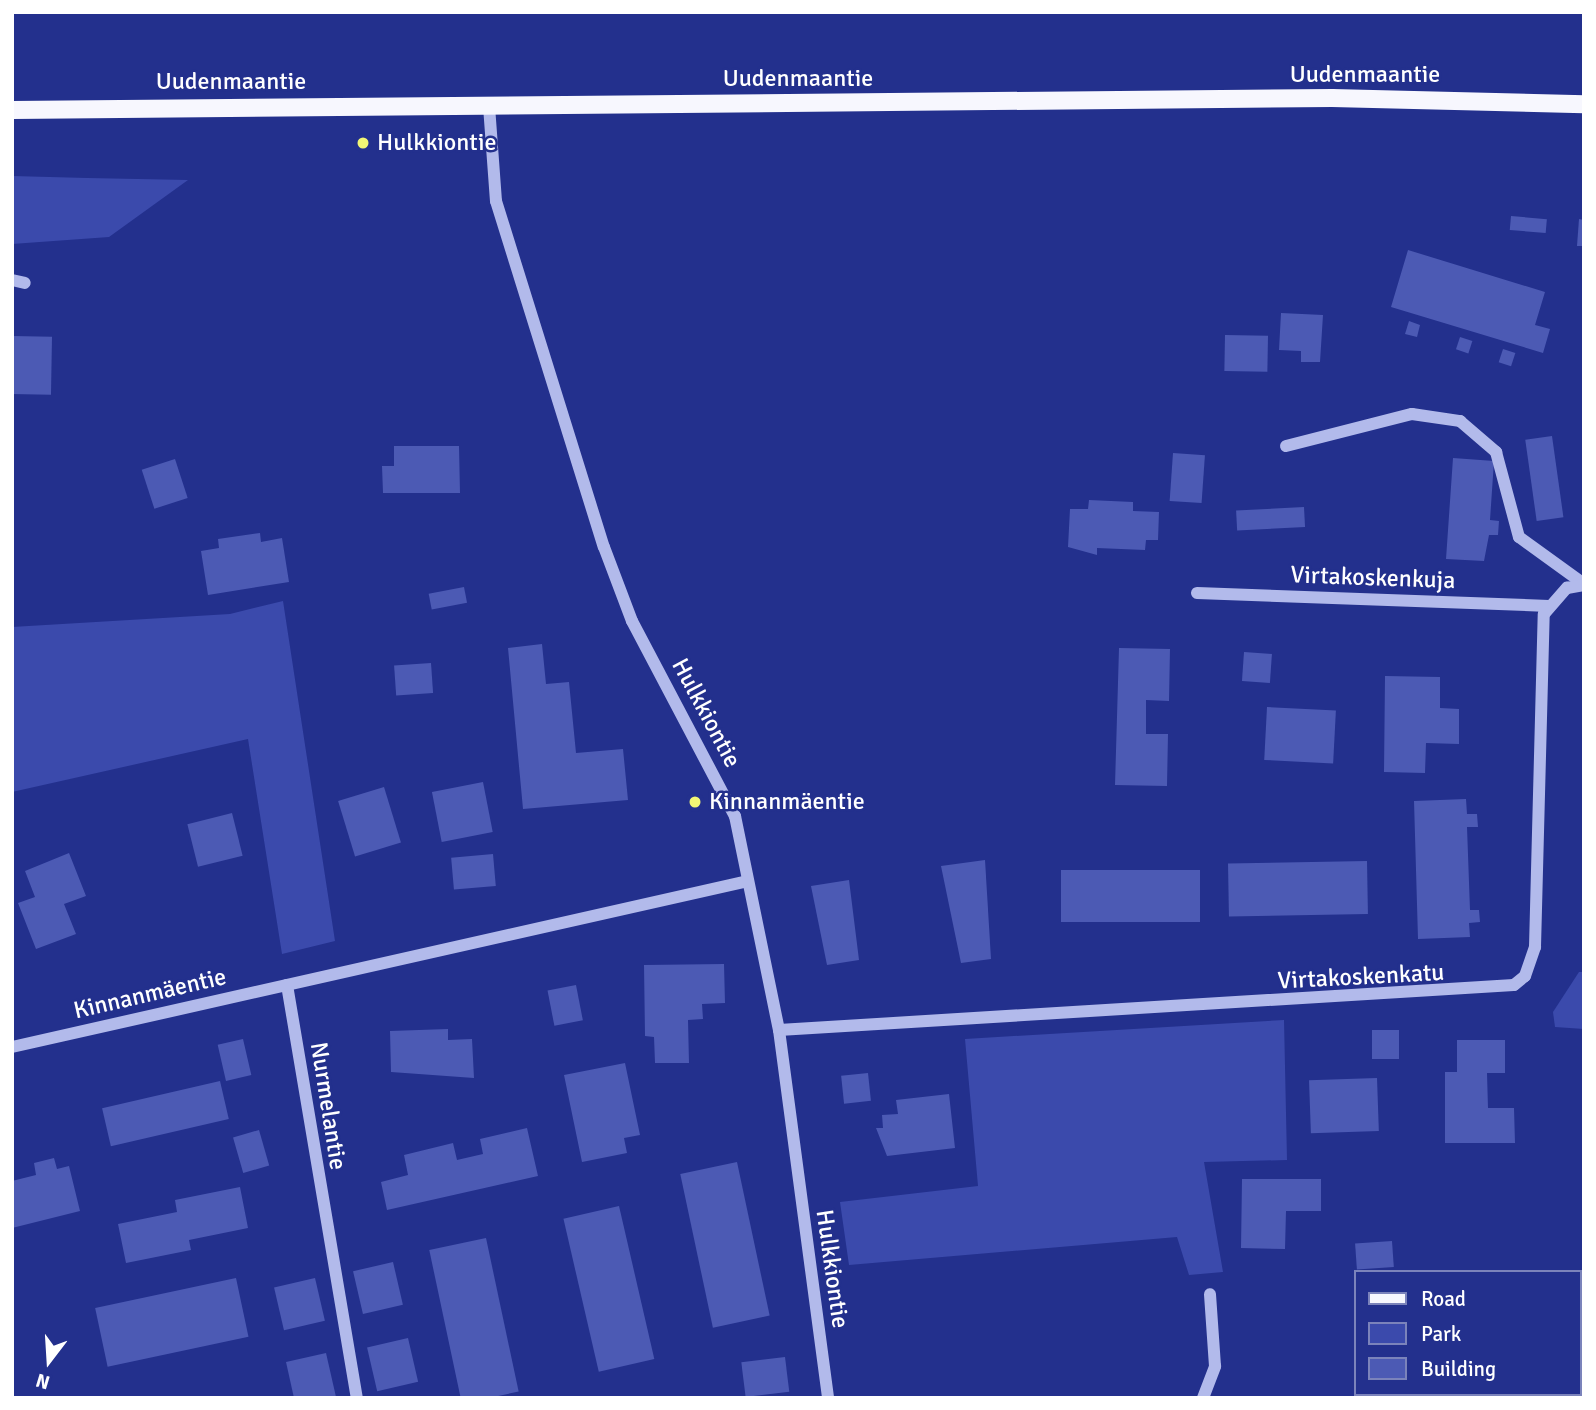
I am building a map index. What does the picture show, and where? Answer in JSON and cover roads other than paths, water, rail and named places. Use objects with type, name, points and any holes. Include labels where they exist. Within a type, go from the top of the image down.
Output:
[{"type":"main road","name":"Uudenmaantie","points":[[12,110],[1332,98],[1584,104]]},
{"type":"street","name":"Hulkkiontie","points":[[489,106],[496,201],[604,547],[632,621],[735,816],[779,1030],[828,1398]]},
{"type":"street","points":[[1286,446],[1412,414],[1460,421],[1496,452],[1519,537],[1584,585]]},
{"type":"street","points":[[1549,606],[1567,588],[1584,585]]},
{"type":"street","name":"Virtakoskenkuja","points":[[1197,593],[1549,606]]},
{"type":"street","name":"Virtakoskenkatu","points":[[779,1030],[1514,985],[1525,976],[1535,947],[1541,633],[1549,606]]},
{"type":"street","name":"Kinnanmäentie","points":[[12,1047],[748,881]]},
{"type":"street","name":"Nurmelantie","points":[[287,985],[357,1398]]},
{"type":"street","points":[[1203,1398],[1215,1366],[1210,1294]]},
{"type":"place","name":"Hulkkiontie","points":[[363,143]]},
{"type":"place","name":"Kinnanmäentie","points":[[695,802]]}]
